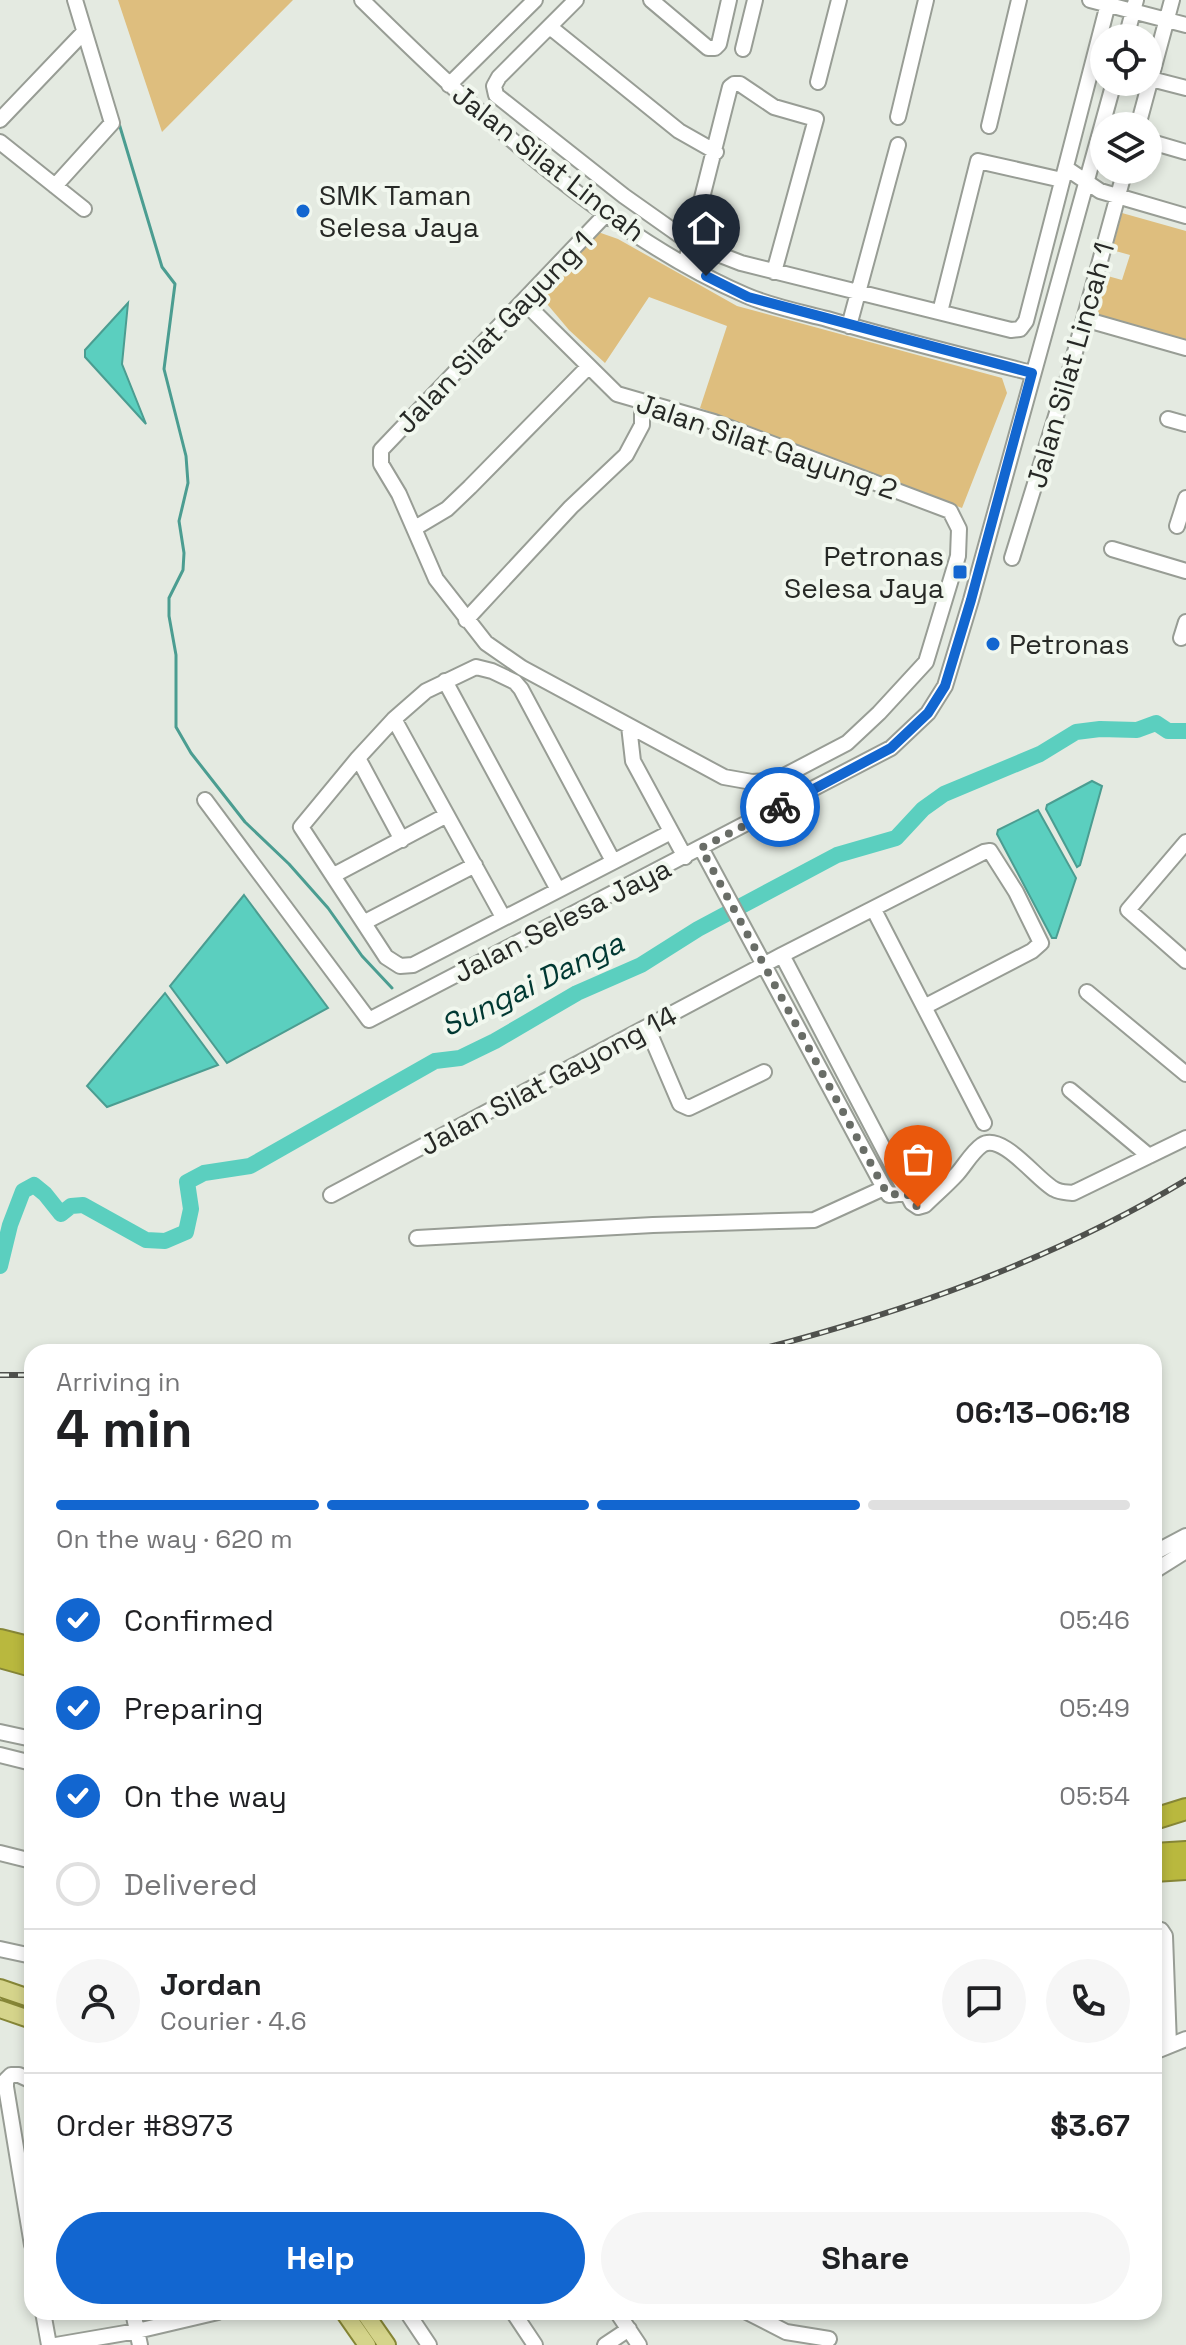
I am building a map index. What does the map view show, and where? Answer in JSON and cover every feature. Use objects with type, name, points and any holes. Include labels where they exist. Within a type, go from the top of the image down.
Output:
[{"type":"highway","points":[[0,1640],[24,1646]]},
{"type":"highway","points":[[0,1657],[24,1664]]},
{"type":"highway","points":[[1162,1816],[1186,1809]]},
{"type":"highway","points":[[1162,1854],[1186,1852]]},
{"type":"highway","points":[[1162,1870],[1186,1869]]},
{"type":"main road","points":[[0,1988],[24,1996]]},
{"type":"main road","points":[[0,2009],[24,2017]]},
{"type":"main road","points":[[350,2320],[367,2345]]},
{"type":"main road","points":[[370,2320],[387,2345]]},
{"type":"street","points":[[55,186],[112,123],[75,0]]},
{"type":"street","name":"Jalan Silat Lincah","points":[[362,0],[449,85],[607,213],[685,265],[748,297],[1032,373]]},
{"type":"street","points":[[449,85],[535,0]]},
{"type":"street","points":[[576,0],[499,77],[494,86],[496,95],[624,196],[692,244],[741,263],[1011,330],[1020,329],[1026,321],[1108,2]]},
{"type":"street","points":[[651,0],[708,48],[719,44],[729,0]]},
{"type":"street","points":[[743,49],[755,0]]},
{"type":"street","points":[[818,82],[839,0]]},
{"type":"street","points":[[898,117],[926,0]]},
{"type":"street","points":[[989,126],[1019,0]]},
{"type":"street","points":[[1090,0],[1135,5],[1186,25]]},
{"type":"street","points":[[1162,38],[1172,0]]},
{"type":"street","points":[[550,27],[679,131],[716,152]]},
{"type":"street","points":[[0,120],[84,32]]},
{"type":"street","points":[[1162,82],[1186,88]]},
{"type":"street","points":[[685,265],[730,87],[740,84],[774,107],[816,119],[774,272]]},
{"type":"street","name":"Jalan Selesa Jaya","points":[[205,800],[369,1020],[891,748],[928,713],[945,686],[1110,96]]},
{"type":"street","points":[[0,142],[84,209]]},
{"type":"street","points":[[849,326],[898,145]]},
{"type":"street","points":[[1162,145],[1186,152]]},
{"type":"street","points":[[940,312],[978,161],[1064,174],[1088,181],[1100,191],[1186,216]]},
{"type":"street","name":"Jalan Silat Lincah 1","points":[[1012,558],[1121,184]]},
{"type":"street","name":"Jalan Silat Gayung 1","points":[[415,528],[381,464],[381,450],[607,213]]},
{"type":"street","name":"Jalan Silat Gayung 2","points":[[523,301],[617,394],[714,422],[950,511],[959,529],[958,556],[926,662],[847,743],[784,776],[752,782],[724,777],[629,726]]},
{"type":"street","points":[[1084,319],[1186,348]]},
{"type":"street","points":[[588,367],[447,509],[415,528],[436,579],[486,643],[522,668],[629,726],[633,761],[685,857]]},
{"type":"street","points":[[466,620],[571,507],[626,455],[638,438],[642,425],[642,402]]},
{"type":"street","points":[[1168,419],[1186,424]]},
{"type":"street","points":[[1177,526],[1186,498]]},
{"type":"street","points":[[1112,549],[1186,571]]},
{"type":"street","points":[[1181,638],[1186,622]]},
{"type":"street","points":[[613,861],[521,689],[515,682],[476,667],[426,691],[394,719],[301,827],[386,957],[400,966],[413,965],[557,888],[613,861],[671,832]]},
{"type":"street","points":[[445,681],[557,888]]},
{"type":"street","points":[[394,719],[503,917]]},
{"type":"street","points":[[358,758],[402,840]]},
{"type":"street","points":[[334,875],[447,815]]},
{"type":"street","points":[[1186,842],[1128,910],[1186,961]]},
{"type":"street","points":[[701,848],[884,1188],[893,1197],[907,1193]]},
{"type":"street","name":"Jalan Silat Gayong 14","points":[[331,1195],[647,1027],[761,958],[782,955],[990,851],[1040,938],[1038,947],[924,1007]]},
{"type":"street","points":[[365,922],[475,865]]},
{"type":"street","points":[[874,910],[984,1123]]},
{"type":"street","points":[[782,955],[912,1203],[918,1207],[925,1205],[975,1152],[990,1142],[995,1142],[1018,1158],[1051,1188],[1073,1193],[1186,1138]]},
{"type":"street","points":[[1087,992],[1186,1074]]},
{"type":"street","points":[[647,1027],[680,1104],[689,1108],[764,1072]]},
{"type":"street","points":[[1070,1090],[1149,1156]]},
{"type":"street","points":[[417,1238],[814,1220],[884,1188]]},
{"type":"street","points":[[1162,1549],[1186,1536]]},
{"type":"street","points":[[1162,1566],[1186,1551]]},
{"type":"street","points":[[0,1732],[24,1737]]},
{"type":"street","points":[[0,1755],[24,1761]]},
{"type":"street","points":[[0,1853],[24,1859]]},
{"type":"street","points":[[1162,1934],[1165,1936],[1169,2045]]},
{"type":"street","points":[[0,1949],[24,1954]]},
{"type":"street","points":[[1162,2048],[1186,2039]]},
{"type":"street","points":[[24,2077],[11,2075],[6,2080],[24,2198]]},
{"type":"street","points":[[44,2320],[49,2345]]},
{"type":"street","points":[[56,2345],[138,2338],[193,2320]]},
{"type":"street","points":[[412,2320],[429,2345]]},
{"type":"street","points":[[518,2320],[535,2345]]},
{"type":"street","points":[[623,2320],[639,2345]]},
{"type":"street","points":[[763,2320],[786,2332],[829,2339]]},
{"type":"street","points":[[605,2345],[629,2329]]},
{"type":"shaded area","points":[[118,0],[293,0],[162,132]]},
{"type":"shaded area","points":[[1122,213],[1186,231],[1186,341],[1092,314],[1104,275],[1122,280],[1130,255],[1112,250]]},
{"type":"shaded area","points":[[598,232],[618,239],[737,306],[1002,378],[1007,393],[962,508],[700,408],[727,326],[649,297],[605,363],[569,330],[542,298],[543,289]]},
{"type":"water","points":[[128,303],[122,364],[146,424],[85,357],[85,350]]},
{"type":"water","points":[[1092,781],[1102,786],[1077,867],[1046,809],[1047,805]]},
{"type":"water","points":[[1038,810],[1076,878],[1056,938],[1052,938],[997,834],[998,830]]},
{"type":"water","points":[[244,895],[328,1008],[227,1063],[170,986]]},
{"type":"water","points":[[165,993],[218,1065],[107,1107],[87,1086]]},
{"type":"waterway","points":[[91,30],[162,267],[175,284],[164,369],[186,456],[188,483],[179,521],[183,570],[169,598],[176,655],[176,727],[191,753],[245,822],[289,864],[328,908],[362,956],[392,988]]},
{"type":"waterway","name":"Sungai Danga","points":[[0,1266],[10,1225],[23,1191],[34,1185],[61,1214],[71,1206],[83,1205],[146,1240],[165,1241],[186,1232],[191,1209],[187,1182],[204,1173],[250,1166],[435,1061],[460,1058],[495,1041],[577,993],[641,965],[698,929],[837,855],[896,838],[923,809],[944,794],[1040,754],[1076,732],[1137,730],[1156,723],[1168,731],[1186,731]]},
{"type":"railway","points":[[780,1344],[864,1320],[975,1282],[1082,1236],[1186,1180]]},
{"type":"railway","points":[[0,1375],[24,1375]]},
{"type":"way so far","points":[[780,807],[701,848],[884,1188],[893,1197],[907,1193],[918,1207]]},
{"type":"place","name":"SMK Taman Selesa Jaya","points":[[303,211]]},
{"type":"place","name":"Petronas Selesa Jaya","points":[[960,572]]},
{"type":"place","name":"Petronas","points":[[993,644]]},
{"type":"route","points":[[706,276],[748,297],[1032,373],[945,686],[928,713],[891,748],[780,807]]}]
